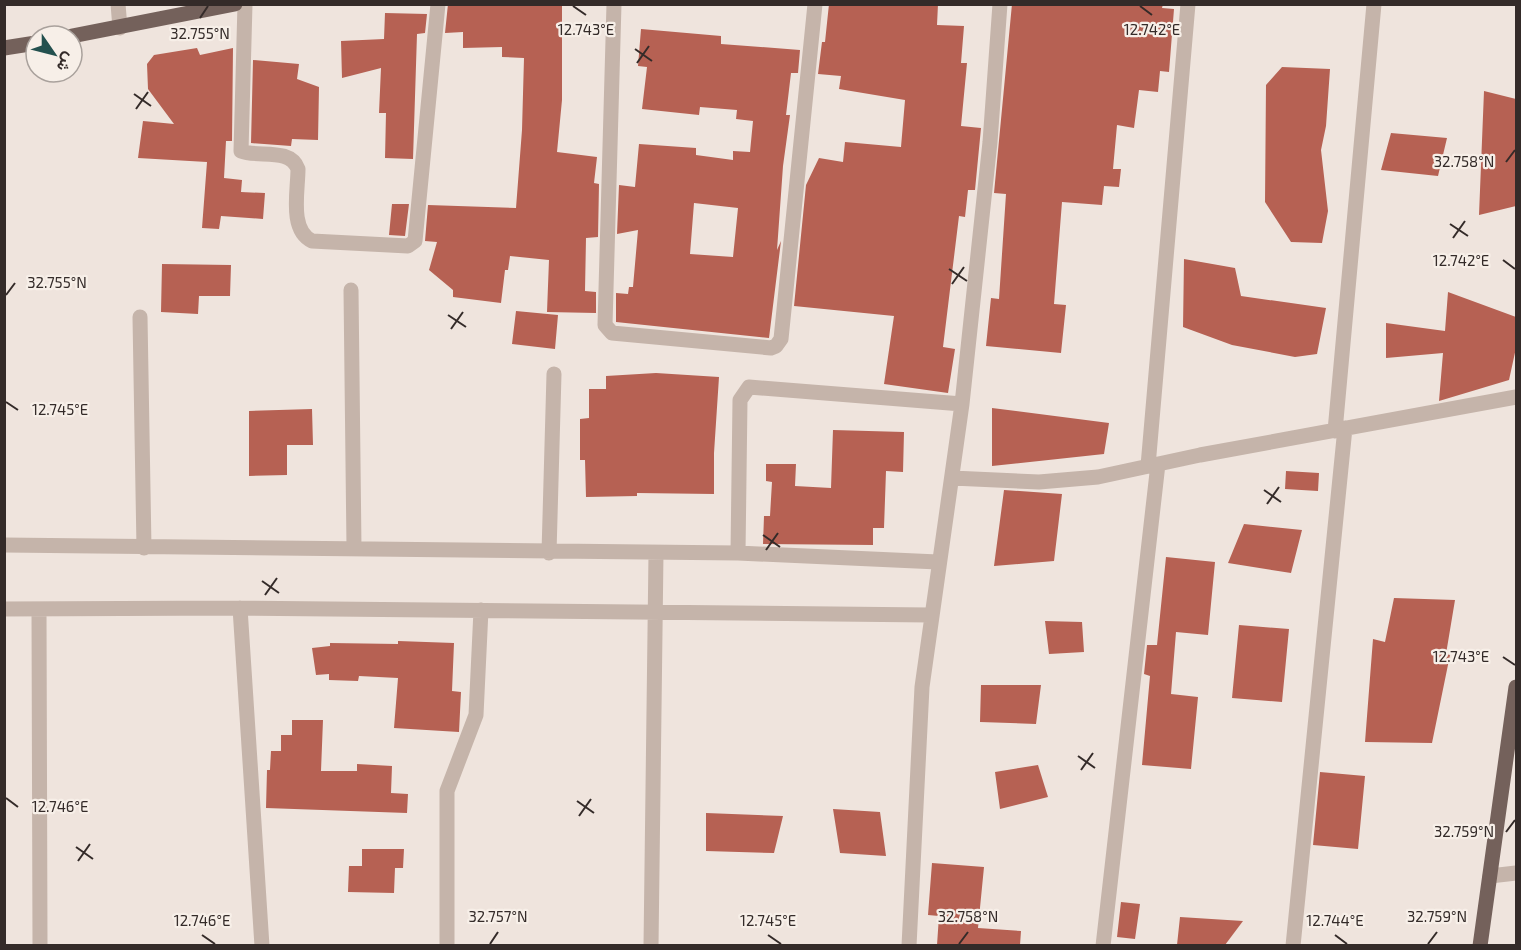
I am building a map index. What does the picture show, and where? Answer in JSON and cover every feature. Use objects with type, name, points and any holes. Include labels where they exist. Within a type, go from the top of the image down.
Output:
[{"type":"main road","points":[[84,34],[235,4]]},
{"type":"main road","points":[[4,48],[24,45]]},
{"type":"main road","points":[[1480,945],[1516,687]]},
{"type":"street","points":[[118,4],[120,28]]},
{"type":"street","points":[[245,4],[241,151],[285,156],[294,161],[298,169],[298,227],[312,241],[408,246],[415,241],[438,4]]},
{"type":"street","points":[[614,4],[605,325],[612,333],[771,348],[776,346],[781,339],[815,4]]},
{"type":"street","points":[[909,945],[922,687],[930,615],[962,404],[990,142],[1000,4]]},
{"type":"street","points":[[1103,945],[1153,465],[1188,4]]},
{"type":"street","points":[[1293,945],[1340,429],[1374,4]]},
{"type":"street","points":[[351,290],[354,548]]},
{"type":"street","points":[[140,317],[144,548]]},
{"type":"street","points":[[549,553],[554,374]]},
{"type":"street","points":[[738,553],[740,400],[749,387],[962,404]]},
{"type":"street","points":[[952,478],[1039,482],[1068,480],[1516,397]]},
{"type":"street","points":[[4,545],[354,548],[549,553],[738,553],[938,562]]},
{"type":"street","points":[[651,945],[656,553]]},
{"type":"street","points":[[4,609],[240,608],[930,615]]},
{"type":"street","points":[[240,608],[262,945]]},
{"type":"street","points":[[39,610],[40,945]]},
{"type":"street","points":[[447,945],[447,791],[476,715],[481,610]]},
{"type":"street","points":[[1490,876],[1516,873]]},
{"type":"building","points":[[448,4],[562,4],[562,100],[557,152],[597,157],[594,183],[599,184],[598,237],[586,238],[585,291],[596,292],[596,313],[547,312],[549,260],[510,256],[508,270],[505,270],[501,303],[453,297],[453,290],[429,270],[437,242],[425,241],[428,205],[516,208],[522,130],[524,58],[502,57],[502,47],[463,48],[463,32],[445,33]]},
{"type":"building","points":[[829,4],[938,4],[937,25],[964,26],[961,63],[967,63],[961,126],[981,128],[975,190],[968,190],[965,217],[959,216],[943,347],[955,349],[948,393],[884,384],[894,316],[794,306],[806,185],[819,158],[843,162],[845,142],[901,147],[905,100],[839,89],[841,76],[818,74],[822,42],[825,42]]},
{"type":"building","points":[[1012,4],[1163,4],[1162,8],[1174,9],[1169,72],[1160,71],[1158,92],[1139,90],[1134,128],[1117,125],[1113,169],[1121,169],[1119,187],[1104,186],[1102,205],[1062,202],[1054,304],[1066,305],[1061,353],[986,346],[991,298],[999,299],[1006,194],[994,193]]},
{"type":"building","points":[[385,13],[427,14],[425,33],[417,34],[413,159],[385,158],[386,113],[379,113],[381,68],[342,78],[341,41],[384,39]]},
{"type":"building","points":[[641,29],[721,36],[721,44],[800,50],[798,73],[791,73],[786,115],[790,115],[783,166],[777,250],[781,241],[769,338],[616,322],[616,293],[628,294],[629,287],[633,287],[638,230],[617,234],[619,185],[635,187],[639,144],[696,148],[696,155],[733,160],[733,151],[750,152],[753,121],[736,119],[737,110],[700,107],[699,115],[642,109],[647,67],[638,66]],"holes":[[[694,203],[738,208],[733,257],[690,254]]]},
{"type":"building","points":[[197,48],[200,55],[233,48],[232,141],[226,141],[224,178],[242,180],[241,192],[265,193],[263,219],[221,216],[219,229],[202,228],[207,162],[138,158],[143,121],[174,124],[148,89],[147,64],[154,55]]},
{"type":"building","points":[[253,60],[299,64],[297,79],[319,87],[318,140],[292,139],[291,146],[251,143]]},
{"type":"building","points":[[1282,67],[1330,69],[1326,126],[1321,150],[1328,211],[1322,243],[1291,242],[1265,202],[1266,85]]},
{"type":"building","points":[[1484,91],[1516,99],[1516,206],[1479,215]]},
{"type":"building","points":[[1391,133],[1447,138],[1438,176],[1381,170]]},
{"type":"building","points":[[392,204],[409,204],[405,236],[389,235]]},
{"type":"building","points":[[1184,259],[1235,268],[1241,296],[1326,308],[1317,354],[1295,357],[1232,345],[1183,327]]},
{"type":"building","points":[[162,264],[231,265],[230,296],[199,296],[198,314],[161,312]]},
{"type":"building","points":[[1448,292],[1516,317],[1516,348],[1509,380],[1439,401],[1443,353],[1386,358],[1386,323],[1445,331]]},
{"type":"building","points":[[516,311],[558,315],[555,349],[512,344]]},
{"type":"building","points":[[656,373],[719,377],[714,494],[637,493],[637,496],[586,497],[585,460],[580,460],[580,419],[589,418],[589,389],[606,389],[606,376]]},
{"type":"building","points":[[992,408],[1109,423],[1104,454],[992,466]]},
{"type":"building","points":[[312,409],[313,445],[287,445],[287,475],[249,476],[249,411]]},
{"type":"building","points":[[833,430],[904,432],[903,472],[886,471],[884,528],[873,528],[873,545],[763,544],[764,516],[770,516],[772,482],[766,481],[766,464],[796,464],[795,486],[831,488]]},
{"type":"building","points":[[1286,471],[1319,473],[1318,491],[1285,489]]},
{"type":"building","points":[[1004,490],[1062,494],[1054,561],[994,566]]},
{"type":"building","points":[[1244,524],[1302,530],[1291,573],[1228,563]]},
{"type":"building","points":[[1166,557],[1215,562],[1208,635],[1176,632],[1171,694],[1198,697],[1191,769],[1142,765],[1150,676],[1144,674],[1147,645],[1157,645]]},
{"type":"building","points":[[1394,598],[1455,600],[1446,654],[1450,655],[1432,743],[1365,742],[1373,639],[1385,642]]},
{"type":"building","points":[[1045,621],[1082,622],[1084,652],[1049,654]]},
{"type":"building","points":[[1239,625],[1289,629],[1282,702],[1232,698]]},
{"type":"building","points":[[398,641],[454,643],[452,691],[461,692],[459,732],[394,728],[398,678],[359,676],[358,681],[329,680],[329,674],[316,675],[312,648],[330,646],[330,643],[398,644]]},
{"type":"building","points":[[981,685],[1041,685],[1036,724],[980,722]]},
{"type":"building","points":[[292,720],[323,720],[321,771],[357,771],[357,764],[392,766],[391,793],[408,794],[407,813],[266,808],[267,770],[270,770],[271,751],[281,751],[281,735],[292,735]]},
{"type":"building","points":[[1038,765],[1048,797],[1000,809],[995,772]]},
{"type":"building","points":[[1320,772],[1365,776],[1358,849],[1313,845]]},
{"type":"building","points":[[833,809],[880,812],[886,856],[840,853]]},
{"type":"building","points":[[706,813],[783,816],[774,853],[706,851]]},
{"type":"building","points":[[362,849],[404,849],[403,868],[395,868],[394,893],[348,892],[349,866],[362,866]]},
{"type":"building","points":[[932,863],[984,867],[978,928],[1021,931],[1020,945],[937,945],[939,916],[928,915]]},
{"type":"building","points":[[1121,902],[1140,904],[1135,939],[1117,937]]},
{"type":"building","points":[[1180,917],[1243,921],[1225,945],[1177,945]]}]
